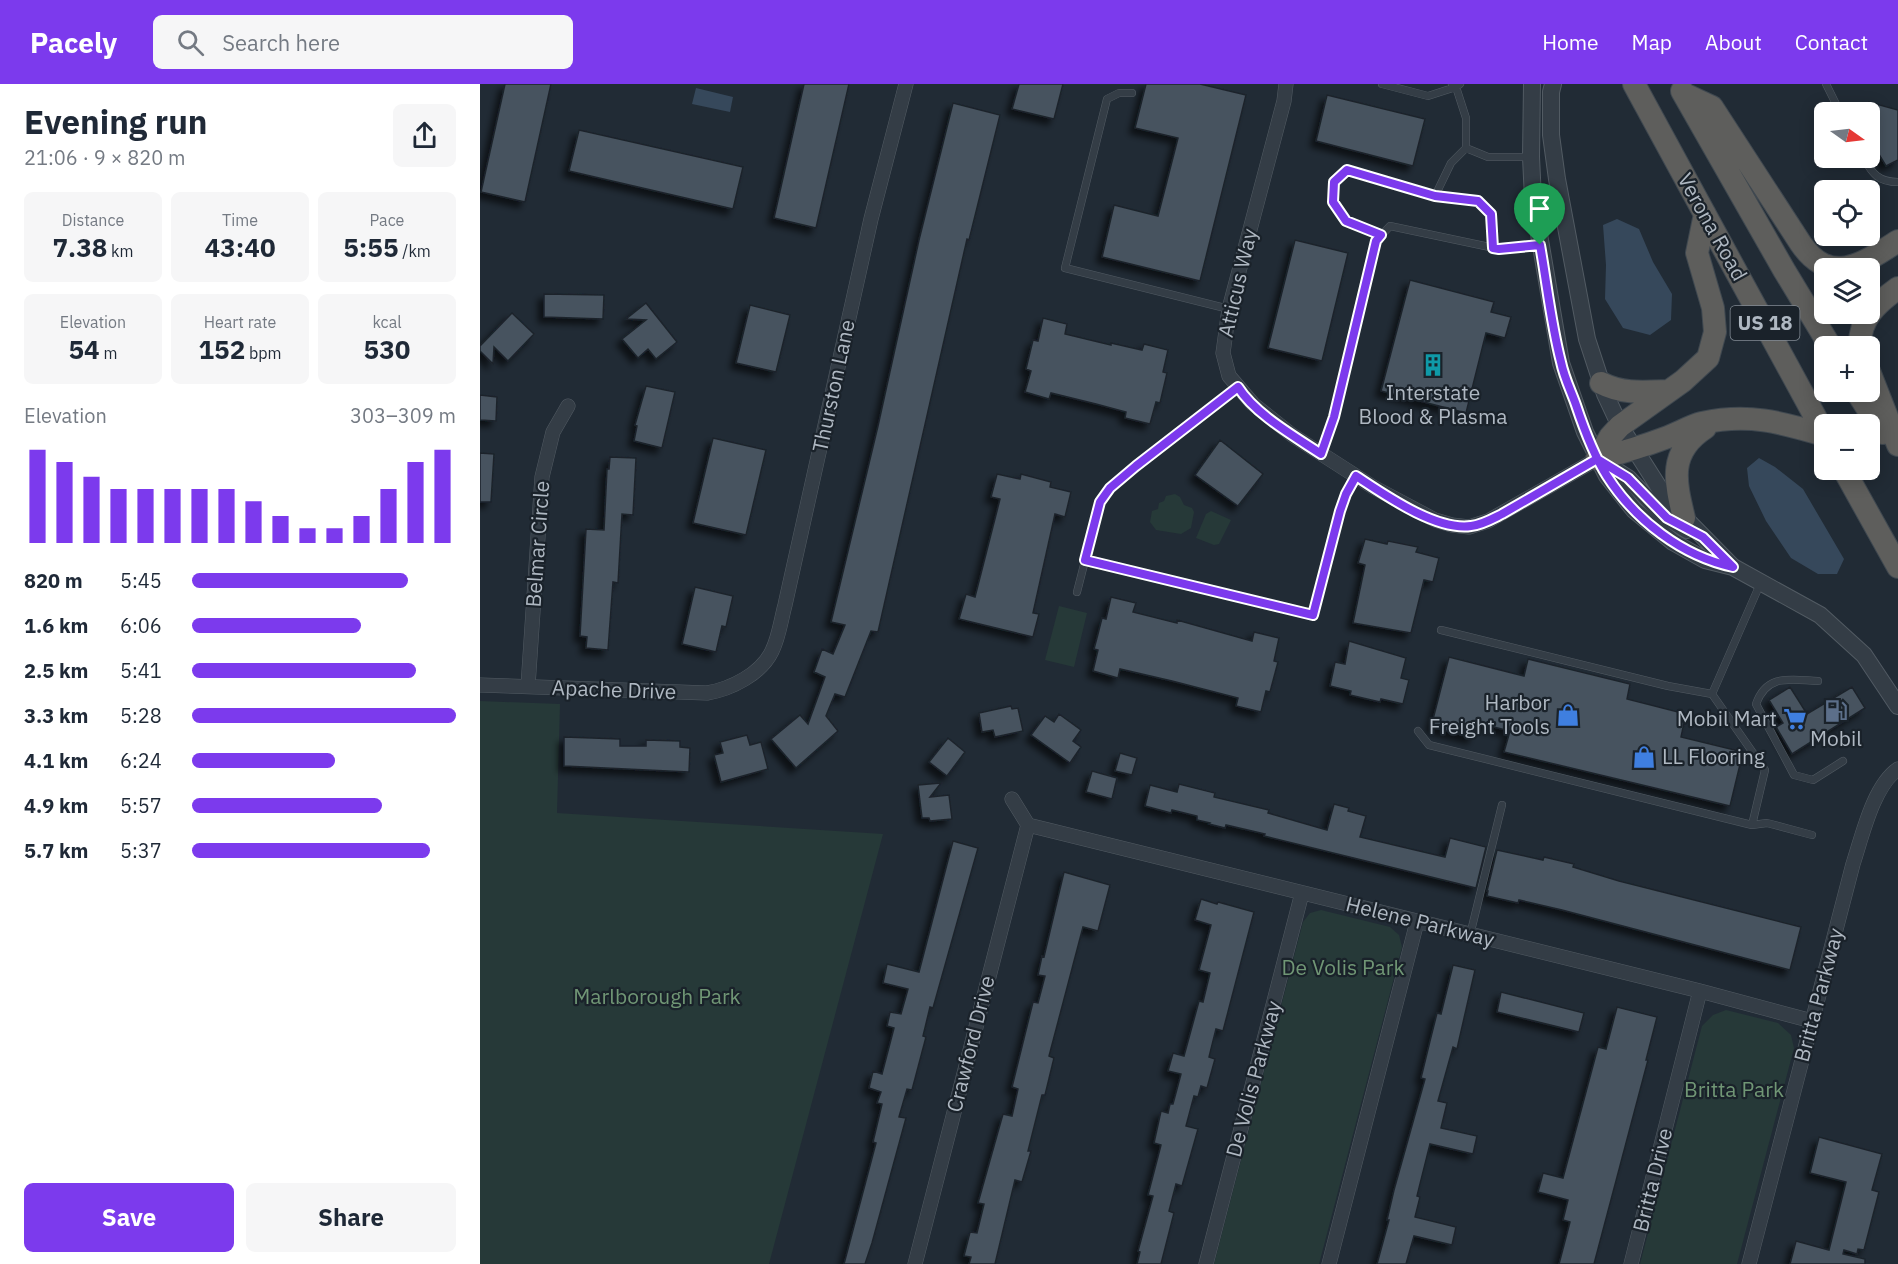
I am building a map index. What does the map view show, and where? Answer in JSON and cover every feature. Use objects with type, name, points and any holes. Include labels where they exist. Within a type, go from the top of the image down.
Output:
[{"type":"highway","name":"Verona Road","points":[[1634,84],[1814,415]]},
{"type":"highway","points":[[1681,89],[1712,107],[1801,244],[1817,262],[1829,267],[1851,267],[1873,257],[1898,241]]},
{"type":"highway","name":"Verona Road","points":[[1681,89],[1824,336]]},
{"type":"highway","points":[[1597,459],[1610,437],[1620,426],[1683,381],[1708,358],[1715,332],[1713,308],[1697,253],[1706,214]]},
{"type":"highway","points":[[1861,336],[1862,327],[1872,309],[1898,288]]},
{"type":"highway","points":[[1601,383],[1613,389],[1632,393],[1667,391]]},
{"type":"highway","points":[[1880,399],[1898,445]]},
{"type":"highway","points":[[1863,402],[1898,457]]},
{"type":"highway","points":[[1597,459],[1636,450],[1699,424],[1716,421],[1751,418],[1776,421],[1814,431]]},
{"type":"highway","points":[[1684,518],[1676,485],[1676,467],[1682,450],[1701,431],[1716,421]]},
{"type":"highway","points":[[1850,480],[1898,567]]},
{"type":"street","name":"Thurston Lane","points":[[746,678],[772,652],[779,630],[868,230],[906,84]]},
{"type":"street","name":"Atticus Way","points":[[1286,84],[1284,101],[1229,309],[1223,353],[1229,376],[1238,387],[1253,404],[1292,435],[1321,454],[1422,515],[1452,525],[1469,526],[1488,521],[1597,459]]},
{"type":"street","points":[[1532,84],[1533,199],[1540,245],[1561,363],[1597,459],[1621,496],[1651,525],[1693,554],[1711,562],[1733,567],[1820,615],[1864,655],[1898,706]]},
{"type":"street","points":[[1553,84],[1551,135],[1557,179],[1587,339],[1601,383],[1620,426],[1667,500],[1733,567]]},
{"type":"street","name":"Belmar Circle","points":[[528,686],[542,477],[553,432],[568,406]]},
{"type":"street","points":[[1597,459],[1628,478],[1667,518],[1703,537]]},
{"type":"street","name":"Apache Drive","points":[[480,685],[707,693],[722,691],[746,678]]},
{"type":"street","name":"Britta Parkway","points":[[1749,1264],[1853,864],[1869,814],[1882,788],[1893,772],[1898,769]]},
{"type":"street","points":[[1012,799],[1028,825]]},
{"type":"street","name":"Helene Parkway","points":[[1028,825],[1700,991],[1812,1021]]},
{"type":"street","name":"Crawford Drive","points":[[915,1264],[1028,825]]},
{"type":"street","name":"De Volis Parkway","points":[[1206,1264],[1302,893]]},
{"type":"street","points":[[1329,1264],[1417,922]]},
{"type":"street","name":"Britta Drive","points":[[1631,1264],[1700,991]]},
{"type":"lane","points":[[1382,84],[1428,96],[1456,85],[1466,118],[1466,148],[1451,163],[1435,196]]},
{"type":"lane","points":[[1826,84],[1835,102]]},
{"type":"lane","points":[[1132,93],[1119,93],[1107,99],[1065,268],[1229,309]]},
{"type":"lane","points":[[1466,148],[1488,157],[1531,157]]},
{"type":"lane","points":[[1869,168],[1884,182],[1898,182]]},
{"type":"lane","points":[[1381,235],[1346,221],[1333,202],[1334,182],[1347,170],[1435,196],[1478,201],[1491,214],[1493,248]]},
{"type":"lane","points":[[1321,454],[1334,417],[1376,241],[1390,226],[1499,249],[1540,245]]},
{"type":"lane","points":[[1077,591],[1100,502],[1110,488],[1238,387]]},
{"type":"lane","points":[[1085,560],[1313,615],[1340,511],[1356,476]]},
{"type":"lane","points":[[1712,694],[1761,582]]},
{"type":"lane","points":[[1441,630],[1668,686],[1712,694],[1765,770],[1752,825]]},
{"type":"lane","points":[[1818,681],[1778,680],[1760,692],[1756,704],[1794,775],[1813,780],[1843,761]]},
{"type":"lane","points":[[1418,731],[1429,745],[1752,825],[1767,823],[1812,835]]},
{"type":"lane","points":[[1470,935],[1502,805]]},
{"type":"green space","points":[[1175,494],[1194,512],[1191,528],[1181,534],[1156,530],[1150,522],[1152,511],[1158,509],[1159,503],[1164,501],[1166,496]]},
{"type":"green space","points":[[1211,511],[1231,520],[1219,544],[1214,545],[1196,538],[1206,514]]},
{"type":"green space","points":[[1059,606],[1087,613],[1074,667],[1045,660]]},
{"type":"green space","name":"Marlborough Park","points":[[480,701],[560,704],[557,813],[883,834],[769,1264],[480,1264]]},
{"type":"green space","name":"De Volis Park","points":[[1321,910],[1390,927],[1399,935],[1402,947],[1319,1264],[1214,1264],[1303,922],[1310,913]]},
{"type":"green space","name":"Britta Park","points":[[1726,1010],[1778,1023],[1791,1035],[1794,1048],[1737,1264],[1640,1264],[1702,1026],[1713,1015]]},
{"type":"water","points":[[696,88],[733,97],[730,112],[692,104]]},
{"type":"water","points":[[1617,219],[1639,229],[1653,262],[1672,294],[1671,320],[1650,335],[1623,328],[1605,299],[1606,265],[1603,225]]},
{"type":"water","points":[[1759,458],[1775,467],[1803,489],[1844,559],[1837,574],[1818,574],[1791,558],[1766,521],[1749,486],[1747,468]]},
{"type":"building","points":[[505,84],[551,84],[525,202],[481,192]]},
{"type":"building","points":[[804,84],[849,84],[816,228],[774,218]]},
{"type":"building","points":[[1019,84],[1063,84],[1054,119],[1012,109]]},
{"type":"building","points":[[1146,84],[1200,84],[1246,95],[1200,281],[1102,257],[1114,205],[1158,216],[1178,138],[1135,128]]},
{"type":"building","points":[[1327,95],[1425,119],[1413,166],[1316,141]]},
{"type":"building","points":[[953,103],[1000,115],[969,240],[967,239],[878,632],[871,631],[845,697],[835,694],[826,716],[838,731],[796,768],[771,739],[800,715],[808,724],[825,677],[814,672],[822,649],[833,654],[845,625],[831,622]]},
{"type":"building","points":[[1880,105],[1898,110],[1898,160],[1886,166],[1880,156]]},
{"type":"building","points":[[579,130],[743,167],[733,209],[569,171]]},
{"type":"building","points":[[1295,240],[1348,253],[1322,361],[1268,348]]},
{"type":"building","name":"Interstate Blood & Plasma","points":[[1410,280],[1494,302],[1491,312],[1511,317],[1505,338],[1486,333],[1466,413],[1381,391]]},
{"type":"building","points":[[544,294],[604,295],[603,319],[544,317]]},
{"type":"building","points":[[646,303],[677,342],[656,359],[648,349],[638,358],[622,339],[646,320],[626,319]]},
{"type":"building","points":[[750,305],[790,315],[776,372],[736,363]]},
{"type":"building","points":[[512,313],[534,334],[508,361],[494,347],[493,364],[480,351],[480,346]]},
{"type":"building","points":[[1043,318],[1067,324],[1065,334],[1142,350],[1144,344],[1168,350],[1163,372],[1167,373],[1160,403],[1156,402],[1150,424],[1125,418],[1126,412],[1096,404],[1051,393],[1049,399],[1025,392],[1031,371],[1026,369],[1033,340],[1038,341]]},
{"type":"building","points":[[646,386],[675,392],[662,448],[634,441],[637,426],[635,425]]},
{"type":"building","points":[[480,395],[497,397],[496,421],[480,420]]},
{"type":"building","points":[[713,438],[766,450],[746,535],[693,523]]},
{"type":"building","points":[[1220,440],[1263,474],[1238,506],[1195,475]]},
{"type":"building","points":[[480,453],[494,454],[491,502],[480,502]]},
{"type":"building","points":[[610,457],[636,458],[633,515],[622,514],[618,583],[613,582],[608,650],[586,648],[587,637],[580,636],[586,529],[604,530],[607,469],[609,469]]},
{"type":"building","points":[[997,474],[1020,479],[1021,474],[1051,482],[1050,487],[1071,492],[1065,517],[1055,514],[1033,613],[1039,614],[1033,637],[959,619],[966,594],[975,597],[1000,499],[991,497]]},
{"type":"building","points":[[1365,539],[1418,547],[1416,552],[1439,558],[1433,582],[1424,580],[1411,633],[1353,623],[1365,565],[1358,563]]},
{"type":"building","points":[[695,587],[733,596],[726,627],[722,626],[716,652],[682,644]]},
{"type":"building","points":[[1111,597],[1136,603],[1133,612],[1177,623],[1177,620],[1252,641],[1254,632],[1279,638],[1274,661],[1278,662],[1270,692],[1266,691],[1261,712],[1236,706],[1238,698],[1172,681],[1120,669],[1118,678],[1093,671],[1098,650],[1094,649],[1102,618],[1106,619]]},
{"type":"building","points":[[1349,641],[1406,658],[1401,678],[1409,680],[1403,704],[1381,699],[1380,702],[1350,695],[1351,691],[1330,686],[1335,662],[1345,664]]},
{"type":"building","points":[[1449,657],[1524,676],[1528,659],[1630,684],[1627,699],[1686,714],[1681,737],[1743,752],[1730,806],[1504,752],[1510,731],[1477,723],[1473,738],[1431,727]]},
{"type":"building","points":[[1790,687],[1807,714],[1852,687],[1865,708],[1792,754],[1776,727],[1783,723],[1769,700]]},
{"type":"building","points":[[1011,706],[1012,709],[1018,708],[1023,731],[995,737],[993,730],[982,732],[979,713]]},
{"type":"building","points":[[1059,714],[1081,730],[1073,741],[1081,747],[1070,763],[1031,735],[1045,716],[1054,722]]},
{"type":"building","points":[[747,735],[750,745],[761,742],[768,769],[721,782],[714,755],[723,753],[720,742]]},
{"type":"building","points":[[564,737],[620,739],[620,746],[646,746],[646,740],[680,741],[680,747],[690,748],[689,772],[564,766]]},
{"type":"building","points":[[948,738],[965,752],[947,776],[929,762]]},
{"type":"building","points":[[1120,753],[1137,758],[1132,775],[1115,771]]},
{"type":"building","points":[[1092,771],[1117,778],[1112,799],[1086,792]]},
{"type":"building","points":[[941,783],[930,797],[949,795],[952,819],[930,821],[929,818],[922,818],[918,785]]},
{"type":"building","points":[[1179,784],[1215,793],[1214,797],[1269,810],[1268,813],[1327,830],[1334,804],[1349,808],[1348,811],[1366,816],[1360,837],[1445,857],[1450,838],[1486,847],[1476,888],[1264,836],[1265,834],[1226,825],[1225,828],[1209,824],[1197,820],[1197,816],[1172,810],[1171,813],[1145,806],[1150,785],[1177,792]]},
{"type":"building","points":[[953,841],[978,848],[933,1008],[930,1007],[923,1036],[926,1037],[912,1090],[907,1089],[899,1117],[906,1118],[872,1243],[865,1264],[844,1264],[876,1143],[873,1142],[882,1104],[877,1103],[881,1092],[869,1088],[873,1071],[882,1074],[894,1028],[887,1026],[890,1012],[901,1014],[908,989],[883,983],[887,964],[919,972]]},
{"type":"building","points":[[1497,850],[1574,864],[1573,867],[1619,881],[1801,927],[1790,970],[1562,910],[1519,900],[1518,903],[1487,896]]},
{"type":"building","points":[[1064,872],[1110,885],[1098,931],[1083,927],[1049,1056],[1054,1058],[1028,1151],[1031,1151],[1022,1182],[1015,1180],[995,1264],[969,1264],[971,1257],[964,1256],[970,1232],[977,1233],[984,1204],[978,1203],[1003,1114],[1012,1116],[1018,1089],[1012,1087],[1033,1002],[1038,1003],[1045,976],[1038,975]]},
{"type":"building","points":[[1201,899],[1254,912],[1223,1031],[1216,1029],[1209,1057],[1215,1059],[1207,1088],[1201,1086],[1198,1097],[1194,1096],[1186,1126],[1198,1129],[1182,1186],[1176,1184],[1169,1211],[1174,1213],[1161,1264],[1137,1264],[1140,1252],[1138,1251],[1153,1196],[1148,1195],[1161,1145],[1154,1143],[1161,1111],[1168,1113],[1170,1104],[1173,1104],[1181,1074],[1168,1071],[1173,1053],[1184,1056],[1199,1001],[1203,1002],[1210,973],[1199,970],[1211,925],[1195,920]]},
{"type":"building","points":[[1453,965],[1475,970],[1457,1049],[1453,1047],[1438,1101],[1447,1103],[1441,1128],[1477,1136],[1473,1154],[1430,1144],[1417,1196],[1420,1197],[1415,1217],[1456,1227],[1452,1245],[1414,1236],[1406,1264],[1377,1264],[1389,1220],[1387,1220],[1394,1190],[1425,1079],[1421,1078],[1437,1013],[1441,1014]]},
{"type":"building","points":[[1501,992],[1584,1013],[1579,1032],[1497,1012]]},
{"type":"building","points":[[1617,1007],[1657,1017],[1646,1060],[1648,1060],[1594,1264],[1559,1264],[1570,1222],[1563,1220],[1568,1200],[1538,1192],[1543,1173],[1563,1178],[1598,1047],[1606,1049]]},
{"type":"building","points":[[1819,1137],[1882,1154],[1872,1190],[1879,1192],[1864,1250],[1858,1249],[1857,1254],[1844,1250],[1843,1254],[1865,1259],[1865,1264],[1790,1264],[1796,1241],[1829,1250],[1846,1182],[1810,1173]]},
{"type":"place","name":"Interstate Blood & Plasma","points":[[1433,365]]},
{"type":"place","name":"Mobil","points":[[1836,711]]},
{"type":"place","name":"Harbor Freight Tools","points":[[1568,715]]},
{"type":"place","name":"Mobil Mart","points":[[1795,719]]},
{"type":"place","name":"LL Flooring","points":[[1644,757]]},
{"type":"route","points":[[1540,245],[1493,248],[1491,214],[1478,201],[1435,196],[1347,170],[1334,182],[1333,202],[1346,221],[1381,235],[1376,241],[1334,417],[1321,454],[1292,435],[1253,404],[1238,387],[1110,488],[1100,502],[1085,560],[1313,615],[1340,511],[1356,476],[1422,515],[1452,525],[1469,526],[1502,514],[1597,459],[1628,478],[1667,518],[1703,537],[1733,567],[1705,560],[1667,537],[1634,510],[1606,476],[1597,459],[1585,432],[1561,363],[1540,245]]}]
